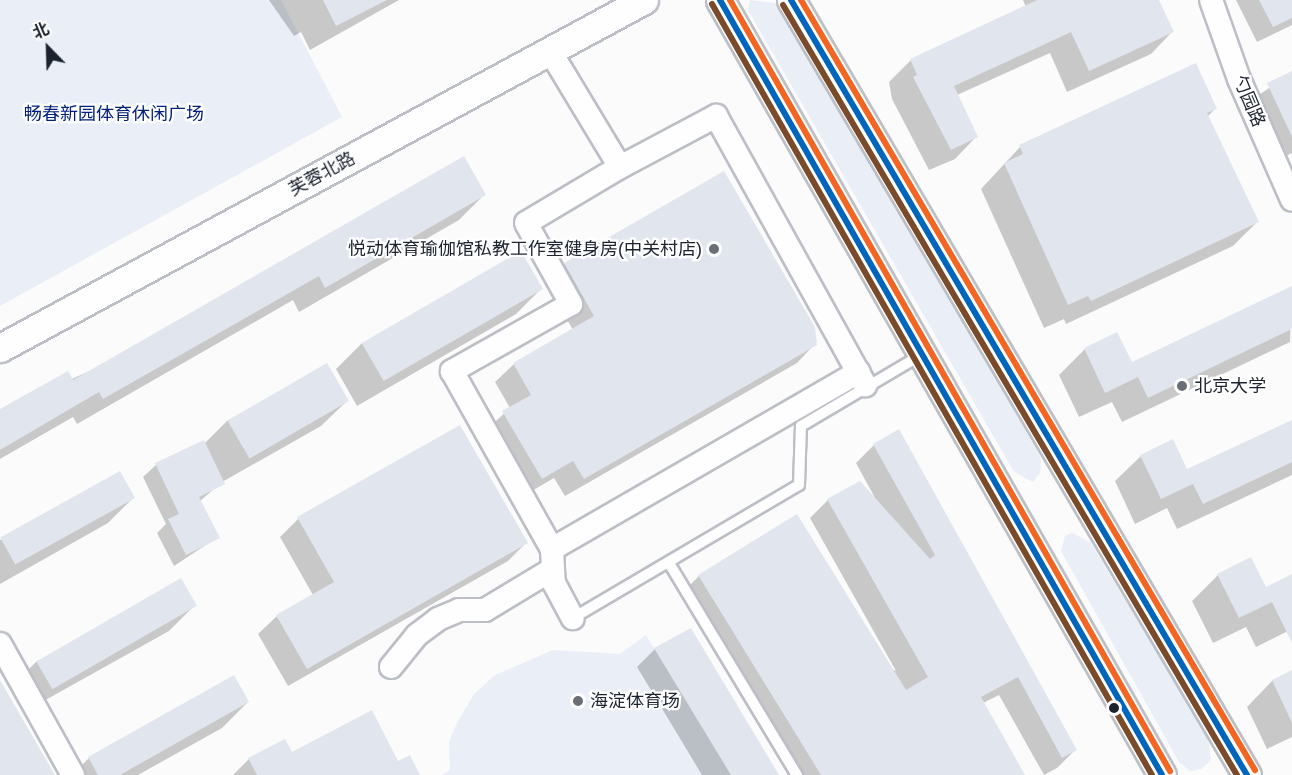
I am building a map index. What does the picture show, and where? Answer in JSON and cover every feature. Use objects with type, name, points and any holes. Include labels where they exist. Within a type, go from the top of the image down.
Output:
[{"type":"street","name":"芙蓉北路","points":[[0,348],[644,0]]},
{"type":"street","points":[[720,0],[1162,775]]},
{"type":"street","points":[[791,0],[1247,775]]},
{"type":"street","name":"勺园路","points":[[1211,0],[1284,166],[1292,200]]},
{"type":"street","points":[[550,51],[620,167]]},
{"type":"street","points":[[391,667],[417,635],[438,619],[459,610],[485,610],[552,559],[862,379],[716,116],[620,167],[526,223],[571,304],[452,371],[552,559],[554,583],[573,618]]},
{"type":"street","points":[[0,644],[73,775]]},
{"type":"lane","points":[[573,618],[799,485],[801,426],[862,379],[921,354]]},
{"type":"lane","points":[[669,563],[797,775]]},
{"type":"green space","name":"畅春新园体育休闲广场","points":[[0,0],[281,0],[342,117],[0,306]]},
{"type":"green space","points":[[750,0],[781,4],[1041,458],[1040,473],[1033,482],[1014,472],[748,10]]},
{"type":"green space","points":[[1072,533],[1090,542],[1208,737],[1211,760],[1201,769],[1190,771],[1179,762],[1061,551],[1065,536]]},
{"type":"green space","name":"海淀体育场","points":[[646,635],[731,775],[442,775],[450,770],[449,741],[457,723],[474,694],[495,675],[553,650],[620,654]]},
{"type":"building","points":[[323,0],[387,0],[336,26]]},
{"type":"building","points":[[1037,0],[1159,0],[1174,32],[1089,71],[1071,32],[954,86],[978,137],[951,150],[913,77],[917,75],[910,59]]},
{"type":"building","points":[[1259,0],[1292,0],[1292,18],[1273,27]]},
{"type":"building","points":[[1196,63],[1217,109],[1207,113],[1259,222],[1091,301],[1088,296],[1068,305],[1004,163],[1023,154],[1019,145]]},
{"type":"building","points":[[1292,71],[1292,137],[1267,83]]},
{"type":"building","points":[[464,156],[486,195],[325,288],[319,276],[103,399],[99,392],[0,450],[0,409],[68,371],[73,380]]},
{"type":"building","points":[[724,171],[815,327],[817,345],[584,479],[573,461],[542,479],[502,411],[531,395],[513,363],[594,316],[564,263]]},
{"type":"building","points":[[521,251],[543,289],[384,381],[362,343]]},
{"type":"building","points":[[1292,286],[1292,329],[1148,398],[1138,377],[1105,393],[1084,348],[1117,332],[1132,362]]},
{"type":"building","points":[[327,363],[349,401],[249,459],[227,420]]},
{"type":"building","points":[[1292,420],[1292,462],[1203,504],[1193,484],[1161,499],[1140,455],[1173,439],[1187,469]]},
{"type":"building","points":[[460,425],[528,543],[307,669],[276,615],[334,582],[297,517]]},
{"type":"building","points":[[899,429],[1077,750],[1062,758],[1018,677],[981,697],[1025,775],[821,775],[698,575],[797,514],[906,690],[928,677],[827,499],[860,481],[930,559],[935,555],[873,444]]},
{"type":"building","points":[[204,440],[225,484],[199,497],[220,538],[186,555],[168,519],[179,514],[155,463]]},
{"type":"building","points":[[120,471],[135,498],[15,565],[0,537]]},
{"type":"building","points":[[1251,557],[1266,587],[1292,574],[1292,643],[1272,602],[1239,618],[1217,574]]},
{"type":"building","points":[[181,578],[197,606],[52,689],[36,662]]},
{"type":"building","points":[[691,628],[779,775],[731,775],[654,648]]},
{"type":"building","points":[[1292,670],[1292,723],[1272,680]]},
{"type":"building","points":[[234,675],[249,702],[120,775],[98,775],[88,757]]},
{"type":"building","points":[[0,680],[55,775],[0,775]]},
{"type":"building","points":[[372,710],[398,761],[410,755],[420,775],[257,775],[248,758],[285,739],[292,752]]},
{"type":"transit line","points":[[720,0],[1162,775]]},
{"type":"transit line","points":[[730,0],[1170,771]]},
{"type":"transit line","points":[[791,0],[1247,775]]},
{"type":"transit line","points":[[801,0],[1255,770]]},
{"type":"transit line","points":[[712,4],[1152,775]]},
{"type":"transit line","points":[[783,5],[1237,775]]},
{"type":"place","name":"悦动体育瑜伽馆私教工作室健身房(中关村店)","points":[[714,249]]},
{"type":"place","name":"北京大学","points":[[1182,386]]},
{"type":"place","name":"海淀体育场","points":[[578,701]]}]
